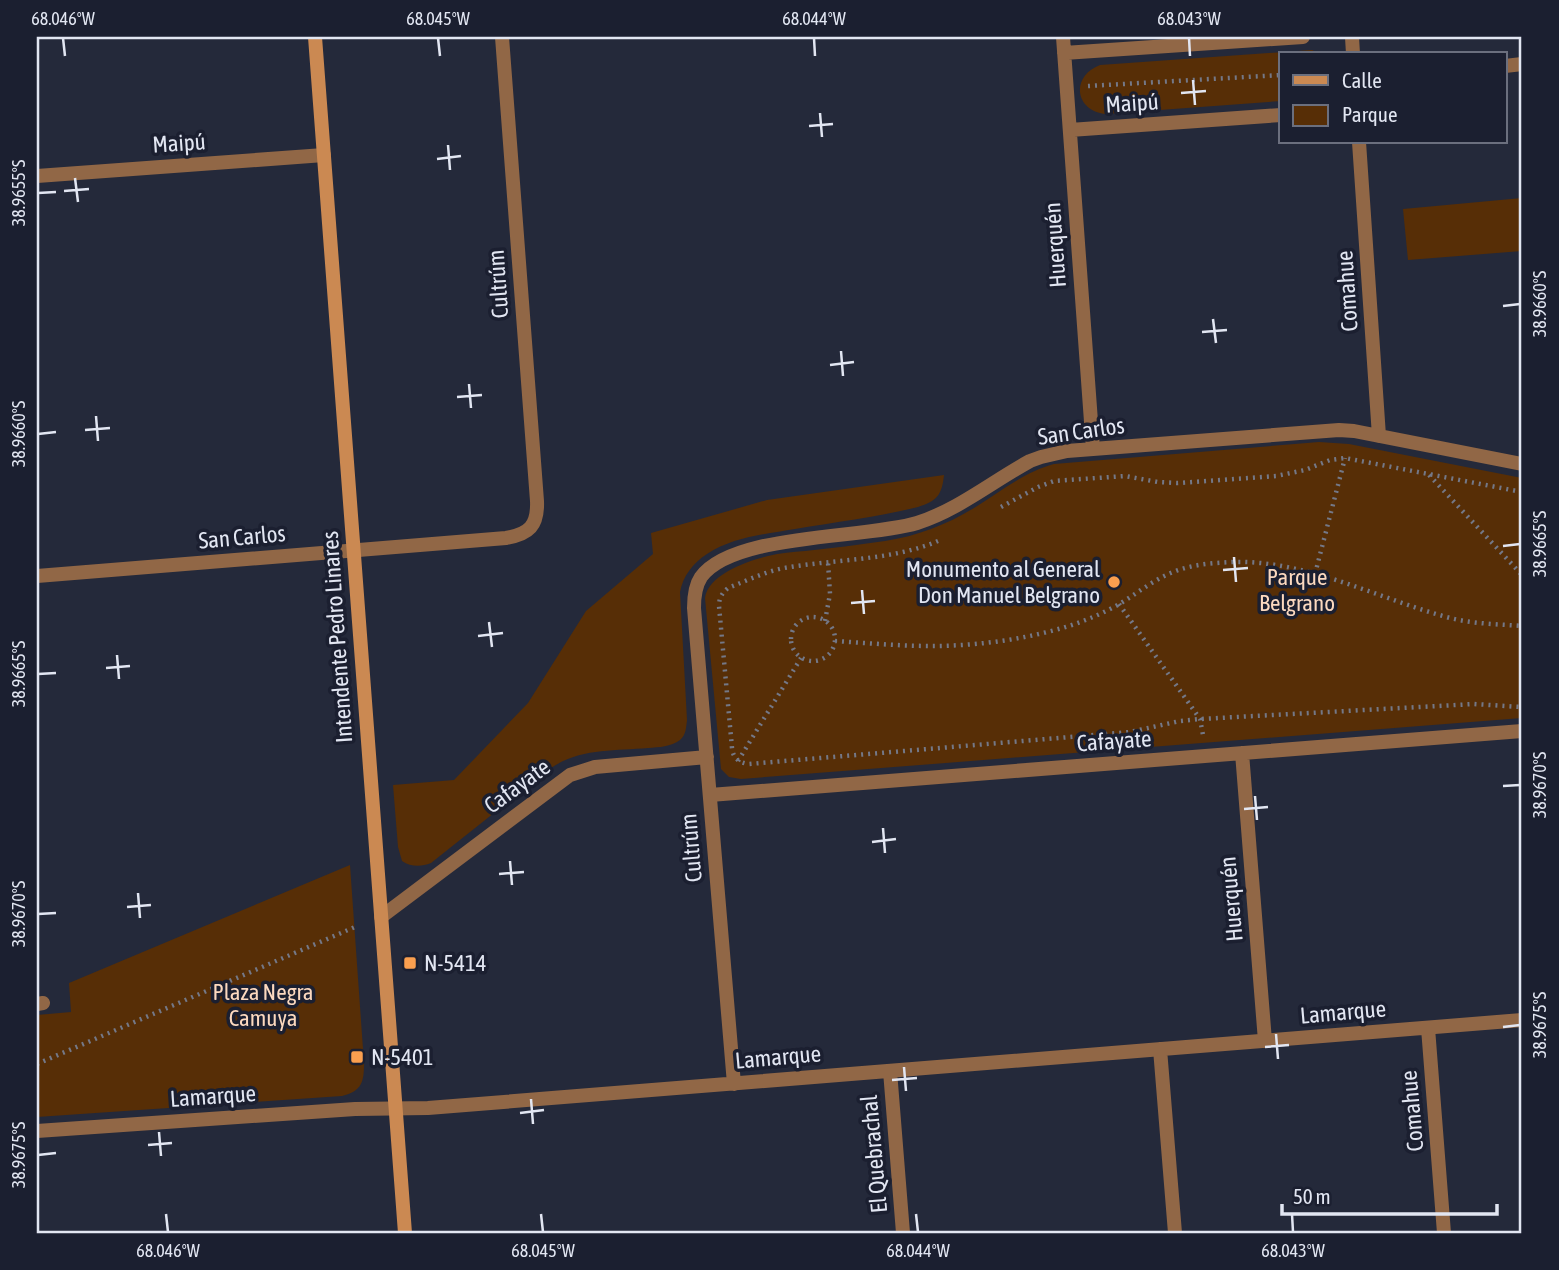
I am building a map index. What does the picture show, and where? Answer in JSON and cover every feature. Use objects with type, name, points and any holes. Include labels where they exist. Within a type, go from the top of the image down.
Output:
[{"type":"main road","name":"Intendente Pedro Linares","points":[[315,37],[405,1233]]},
{"type":"street","name":"Cultrúm","points":[[502,37],[537,501],[536,520],[532,527]]},
{"type":"street","name":"Huerquén","points":[[1063,37],[1093,449]]},
{"type":"street","points":[[1065,53],[1303,37]]},
{"type":"street","name":"Maipú","points":[[1070,130],[1279,115]]},
{"type":"street","name":"Comahue","points":[[1359,144],[1379,436]]},
{"type":"street","name":"Maipú","points":[[37,176],[324,155]]},
{"type":"street","name":"San Carlos","points":[[694,608],[696,586],[702,576],[732,555],[762,546],[916,523],[956,505],[1041,457],[1067,452],[1314,431],[1354,431],[1522,464]]},
{"type":"street","name":"San Carlos","points":[[37,576],[506,538],[525,533],[532,527]]},
{"type":"street","name":"Cultrúm","points":[[694,608],[734,1084]]},
{"type":"street","name":"Cafayate","points":[[710,795],[1522,731]]},
{"type":"street","name":"Huerquén","points":[[1242,753],[1265,1041]]},
{"type":"street","name":"Cafayate","points":[[381,917],[570,775],[595,767],[707,757]]},
{"type":"street","name":"Lamarque","points":[[37,1131],[355,1109],[428,1108],[1522,1020]]},
{"type":"street","name":"Comahue","points":[[1428,1028],[1444,1233]]},
{"type":"street","points":[[1160,1049],[1175,1233]]},
{"type":"street","name":"El Quebrachal","points":[[890,1071],[903,1233]]},
{"type":"path","points":[[1080,87],[1279,75]]},
{"type":"path","points":[[1315,575],[1345,458]]},
{"type":"path","points":[[993,511],[1054,481],[1125,476],[1178,483],[1276,476],[1345,458],[1522,492]]},
{"type":"path","points":[[1429,474],[1522,575]]},
{"type":"path","points":[[947,536],[910,550],[771,571],[728,588],[721,596],[719,606],[732,753],[738,761],[749,764],[1130,732],[1200,719],[1465,704],[1522,707]]},
{"type":"path","points":[[825,621],[830,594],[828,562]]},
{"type":"path","points":[[835,641],[932,646],[984,642],[1071,625],[1098,616],[1161,577],[1193,566],[1235,562],[1277,565],[1455,619],[1522,626]]},
{"type":"path","points":[[1119,604],[1200,719],[1204,743]]},
{"type":"path","points":[[805,618],[825,621],[835,633],[835,641],[829,655],[815,662],[795,654],[792,648],[793,627],[805,618]]},
{"type":"path","points":[[738,761],[801,658]]},
{"type":"path","points":[[37,1064],[355,927]]},
{"type":"green space","points":[[1312,50],[1316,52],[1284,52]]},
{"type":"green space","points":[[1279,52],[1279,101],[1105,114],[1087,106],[1080,92],[1084,77],[1100,65]]},
{"type":"green space","points":[[1522,198],[1522,251],[1408,260],[1403,209]]},
{"type":"green space","name":"Parque Belgrano","points":[[1319,442],[1349,444],[1522,478],[1522,718],[741,779],[729,777],[721,769],[705,598],[713,582],[730,570],[773,555],[885,541],[920,533],[953,520],[1022,477],[1054,464]]},
{"type":"green space","points":[[944,475],[942,488],[937,496],[918,507],[750,537],[717,548],[702,558],[686,575],[680,592],[687,720],[682,738],[665,746],[596,752],[559,763],[431,863],[416,866],[402,861],[398,847],[393,785],[454,780],[528,703],[586,611],[653,554],[651,533],[767,500]]},
{"type":"green space","name":"Plaza Negra Camuya","points":[[350,865],[364,1063],[358,1088],[342,1096],[37,1117],[37,1015],[71,1012],[69,983]]},
{"type":"place","name":"Monumento al General Don Manuel Belgrano","points":[[1114,582]]},
{"type":"place","name":"N-5414","points":[[410,963]]},
{"type":"place","name":"N-5401","points":[[357,1057]]}]
